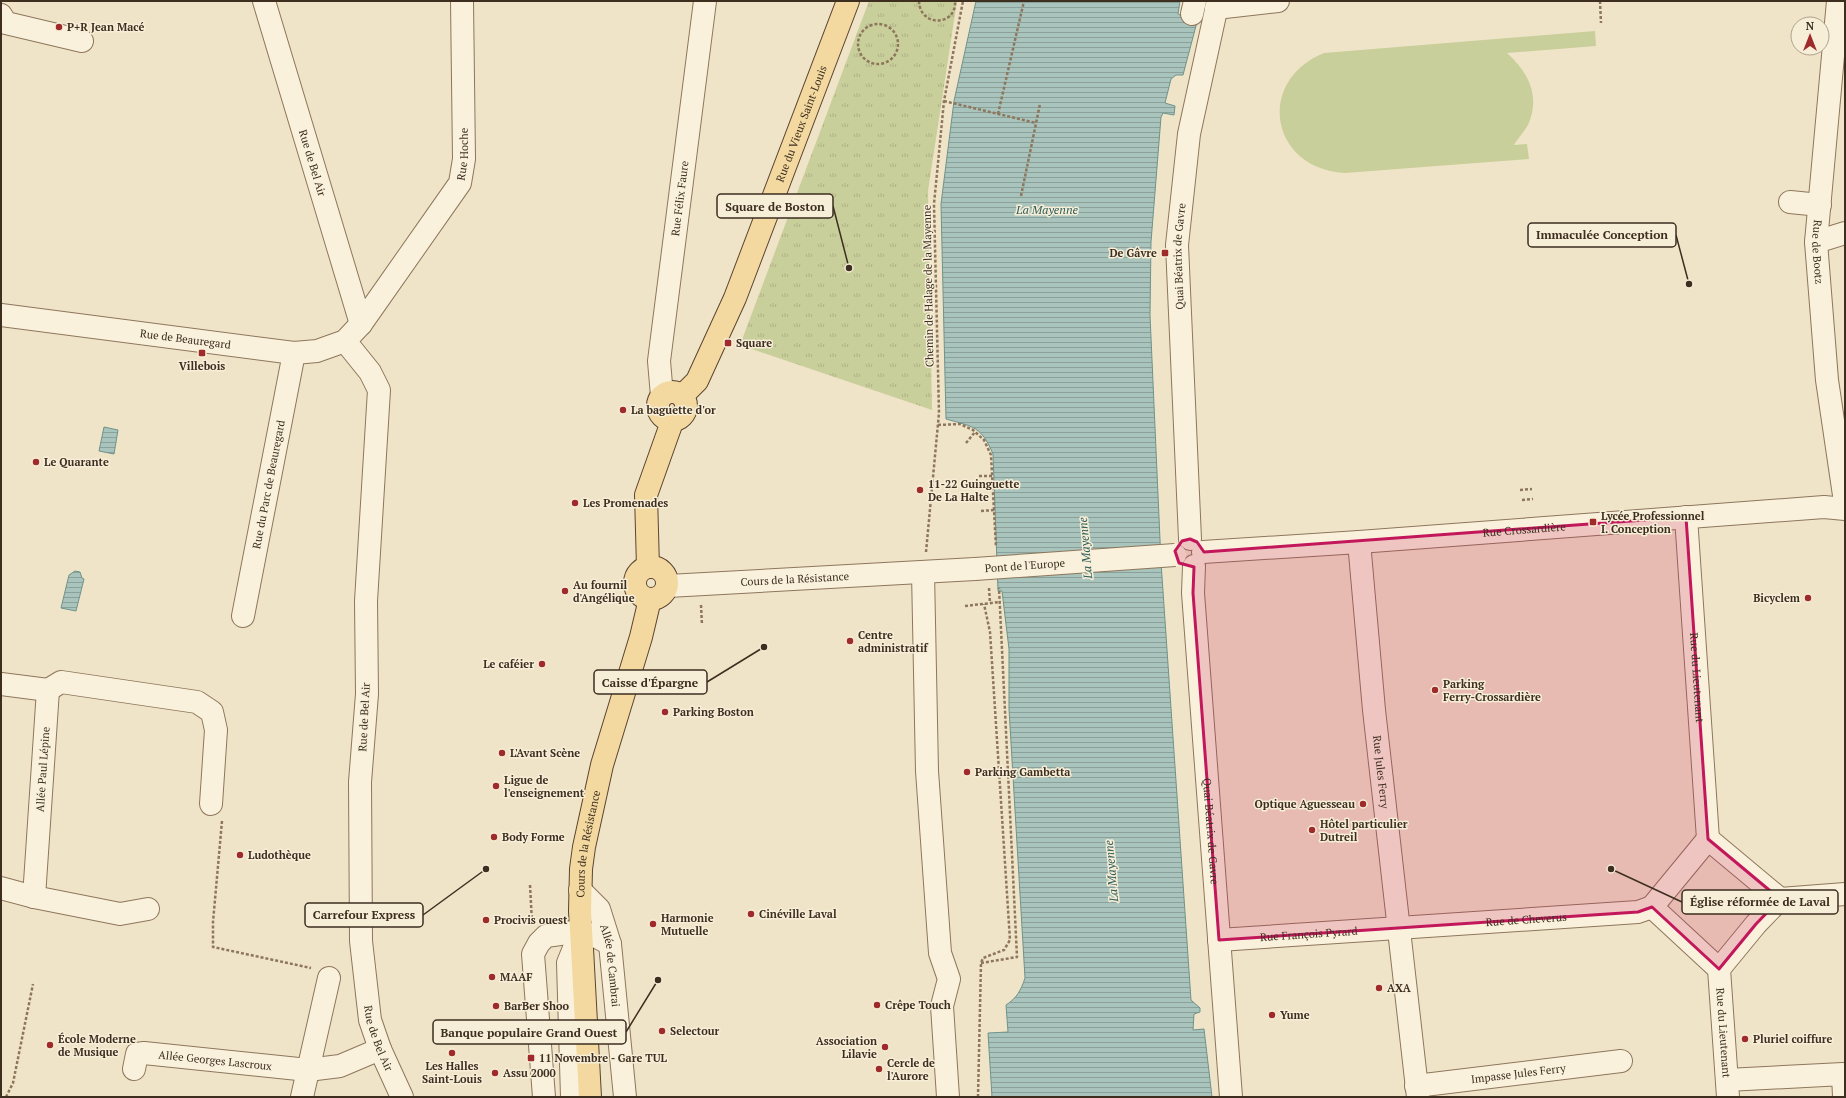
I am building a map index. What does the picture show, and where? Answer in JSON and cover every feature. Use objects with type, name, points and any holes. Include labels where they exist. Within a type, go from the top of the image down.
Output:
[{"type":"main road","name":"Rue du Vieux Saint-Louis","points":[[672,396],[697,381],[735,298],[848,1]]},
{"type":"main road","points":[[648,567],[646,495],[673,419],[664,417],[659,410],[658,405],[672,396]]},
{"type":"main road","points":[[648,567],[653,567],[663,571],[668,581],[668,586],[666,591],[659,598],[650,599],[640,595],[635,586],[635,581],[639,572],[648,567]]},
{"type":"main road","name":"Cours de la Résistance","points":[[590,1097],[580,890],[584,847],[602,765],[641,637],[650,599]]},
{"type":"street","name":"Rue de Bel Air","points":[[264,1],[362,324]]},
{"type":"street","name":"Rue Hoche","points":[[362,324],[460,183],[464,159],[462,1]]},
{"type":"street","name":"Rue Félix Faure","points":[[672,396],[659,361],[705,1]]},
{"type":"street","points":[[1217,4],[1278,1]]},
{"type":"street","name":"Rue de Bootz","points":[[1838,1],[1816,242],[1826,380],[1845,502]]},
{"type":"street","name":"Quai Béatrix de Gavre","points":[[1217,4],[1189,134],[1177,245],[1195,553],[1193,593],[1231,1097]]},
{"type":"street","points":[[1,15],[6,23],[82,40]]},
{"type":"street","points":[[1790,202],[1820,205]]},
{"type":"street","points":[[1816,242],[1845,233]]},
{"type":"street","name":"Rue de Beauregard","points":[[1,315],[294,353],[317,351],[345,341],[362,324]]},
{"type":"street","name":"Rue de Bel Air","points":[[345,341],[370,372],[379,390],[366,601],[367,694],[360,782],[361,942],[370,1020],[380,1049],[402,1097]]},
{"type":"street","name":"Rue du Parc de Beauregard","points":[[244,616],[294,353]]},
{"type":"street","name":"Rue Crossardière","points":[[1195,553],[1824,507],[1845,509]]},
{"type":"street","name":"Rue du Lieutenant","points":[[1686,517],[1708,839]]},
{"type":"street","name":"Rue Jules Ferry","points":[[1359,542],[1374,710],[1417,1092]]},
{"type":"street","name":"Pont de l'Europe","points":[[923,572],[1175,555],[1175,551],[1179,544],[1195,553]]},
{"type":"street","points":[[923,572],[927,771],[940,953],[948,979],[942,1006],[948,1097]]},
{"type":"street","name":"Cours de la Résistance","points":[[668,586],[923,572]]},
{"type":"street","points":[[1,684],[48,690],[61,682],[197,702],[212,712],[216,730],[211,804]]},
{"type":"street","name":"Allée Paul Lépine","points":[[34,897],[48,690]]},
{"type":"street","points":[[1780,899],[1708,839],[1652,907],[1719,969],[1756,924],[1780,899],[1845,894]]},
{"type":"street","points":[[1,888],[34,897],[120,914],[148,909]]},
{"type":"street","name":"Allée de Cambrai","points":[[580,890],[599,909],[610,944],[624,1097]]},
{"type":"street","name":"Rue de Cheverus","points":[[1399,928],[1638,912],[1652,907]]},
{"type":"street","name":"Rue François Pyrard","points":[[1219,940],[1399,928]]},
{"type":"street","points":[[544,1097],[533,954],[546,936],[581,931],[610,944]]},
{"type":"street","points":[[572,1097],[568,963],[581,931]]},
{"type":"street","name":"Rue du Lieutenant","points":[[1719,969],[1727,1088]]},
{"type":"street","points":[[302,1097],[329,978]]},
{"type":"street","name":"Allée Georges Lascroux","points":[[134,1068],[137,1054],[168,1051],[308,1070],[340,1066],[380,1049]]},
{"type":"street","name":"Impasse Jules Ferry","points":[[1417,1092],[1621,1061]]},
{"type":"street","points":[[1727,1088],[1844,1074],[1844,1097]]},
{"type":"path","points":[[919,1],[921,12],[925,16],[935,21],[951,15],[955,3],[961,6]]},
{"type":"path","name":"Chemin de Halage de la Mayenne","points":[[923,572],[939,413],[934,204],[944,100],[963,1]]},
{"type":"path","points":[[998,114],[1024,1]]},
{"type":"path","points":[[1600,1],[1601,23]]},
{"type":"path","points":[[876,23],[889,26],[898,37],[898,51],[889,61],[883,64],[870,63],[861,54],[858,48],[860,35],[869,25],[876,23]]},
{"type":"path","points":[[944,100],[1036,123]]},
{"type":"path","points":[[1021,196],[1040,104]]},
{"type":"path","points":[[938,425],[960,424],[975,432],[984,440],[991,456],[996,548]]},
{"type":"path","points":[[966,442],[975,432]]},
{"type":"path","points":[[979,476],[992,476]]},
{"type":"path","points":[[1520,490],[1532,489]]},
{"type":"path","points":[[1522,500],[1533,499]]},
{"type":"path","points":[[981,511],[994,510]]},
{"type":"path","points":[[981,963],[1017,957],[999,586]]},
{"type":"path","points":[[989,588],[990,603]]},
{"type":"path","points":[[965,606],[1000,602]]},
{"type":"path","points":[[978,1097],[981,963],[983,958],[1004,950],[1010,940],[990,632],[984,604]]},
{"type":"path","points":[[211,804],[209,819],[222,821],[213,922],[213,947],[301,965],[324,972],[329,978]]},
{"type":"path","points":[[6,1097],[13,1083],[33,984]]},
{"type":"highlighted area","points":[[1686,517],[1708,839],[1780,899],[1756,924],[1719,969],[1652,907],[1638,912],[1219,940],[1193,593],[1194,567],[1179,563],[1175,551],[1182,541],[1190,539],[1197,542],[1204,552]]},
{"type":"green space","points":[[869,1],[957,1],[928,191],[932,410],[740,345]]},
{"type":"green space","points":[[1595,31],[1596,46],[1507,53],[1521,68],[1533,94],[1532,114],[1528,125],[1514,145],[1527,144],[1529,159],[1345,173],[1320,168],[1300,156],[1287,141],[1280,122],[1281,102],[1288,83],[1302,66],[1324,53]]},
{"type":"water","name":"La Mayenne","points":[[976,1],[1180,1],[1178,14],[1197,22],[1183,75],[1176,75],[1171,79],[1165,103],[1175,106],[1174,115],[1163,113],[1161,117],[1151,242],[1150,315],[1161,562],[1191,1000],[1200,1008],[1200,1012],[1194,1014],[1193,1030],[1204,1029],[1212,1097],[992,1097],[988,1033],[1008,1032],[1006,1005],[1013,1000],[1018,993],[1025,978],[1009,709],[1009,649],[1002,591],[998,591],[993,454],[985,438],[976,429],[946,419],[941,204],[954,101]]},
{"type":"water","points":[[104,427],[118,430],[114,454],[99,451]]},
{"type":"water","points":[[75,571],[80,572],[82,578],[84,579],[76,611],[61,608],[69,575]]},
{"type":"place","name":"P+R Jean Macé","points":[[59,27]]},
{"type":"place","name":"De Gâvre","points":[[1165,253]]},
{"type":"place","name":"Square de Boston","points":[[849,268]]},
{"type":"place","name":"Immaculée Conception","points":[[1689,284]]},
{"type":"place","name":"Square","points":[[728,343]]},
{"type":"place","name":"Villebois","points":[[202,353]]},
{"type":"place","name":"La baguette d'or","points":[[623,410]]},
{"type":"place","name":"Le Quarante","points":[[36,462]]},
{"type":"place","name":"11-22 Guinguette De La Halte","points":[[920,490]]},
{"type":"place","name":"Les Promenades","points":[[575,503]]},
{"type":"place","name":"Lycée Professionnel I. Conception","points":[[1593,522]]},
{"type":"place","name":"Au fournil d'Angélique","points":[[565,591]]},
{"type":"place","name":"Bicyclem","points":[[1808,598]]},
{"type":"place","name":"Centre administratif","points":[[850,641]]},
{"type":"place","name":"Caisse d'Épargne","points":[[764,647]]},
{"type":"place","name":"Le caféier","points":[[542,664]]},
{"type":"place","name":"Parking Ferry-Crossardière","points":[[1435,690]]},
{"type":"place","name":"Parking Boston","points":[[665,712]]},
{"type":"place","name":"L'Avant Scène","points":[[502,753]]},
{"type":"place","name":"Parking Gambetta","points":[[967,772]]},
{"type":"place","name":"Ligue de l'enseignement","points":[[496,786]]},
{"type":"place","name":"Optique Aguesseau","points":[[1363,804]]},
{"type":"place","name":"Hôtel particulier Dutreil","points":[[1312,830]]},
{"type":"place","name":"Body Forme","points":[[494,837]]},
{"type":"place","name":"Ludothèque","points":[[240,855]]},
{"type":"place","name":"Carrefour Express","points":[[486,869]]},
{"type":"place","name":"Église réformée de Laval","points":[[1611,869]]},
{"type":"place","name":"Cinéville Laval","points":[[751,914]]},
{"type":"place","name":"Procivis ouest","points":[[486,920]]},
{"type":"place","name":"Harmonie Mutuelle","points":[[653,924]]},
{"type":"place","name":"MAAF","points":[[492,977]]},
{"type":"place","name":"Banque populaire Grand Ouest","points":[[658,980]]},
{"type":"place","name":"AXA","points":[[1379,988]]},
{"type":"place","name":"Crêpe Touch","points":[[877,1005]]},
{"type":"place","name":"BarBer Shoo","points":[[496,1006]]},
{"type":"place","name":"Yume","points":[[1272,1015]]},
{"type":"place","name":"Selectour","points":[[662,1031]]},
{"type":"place","name":"Pluriel coiffure","points":[[1745,1039]]},
{"type":"place","name":"École Moderne de Musique","points":[[50,1045]]},
{"type":"place","name":"Association Lilavie","points":[[885,1047]]},
{"type":"place","name":"Les Halles Saint-Louis","points":[[452,1053]]},
{"type":"place","name":"11 Novembre - Gare TUL","points":[[531,1058]]},
{"type":"place","name":"Cercle de l'Aurore","points":[[879,1069]]},
{"type":"place","name":"Assu 2000","points":[[495,1073]]}]
